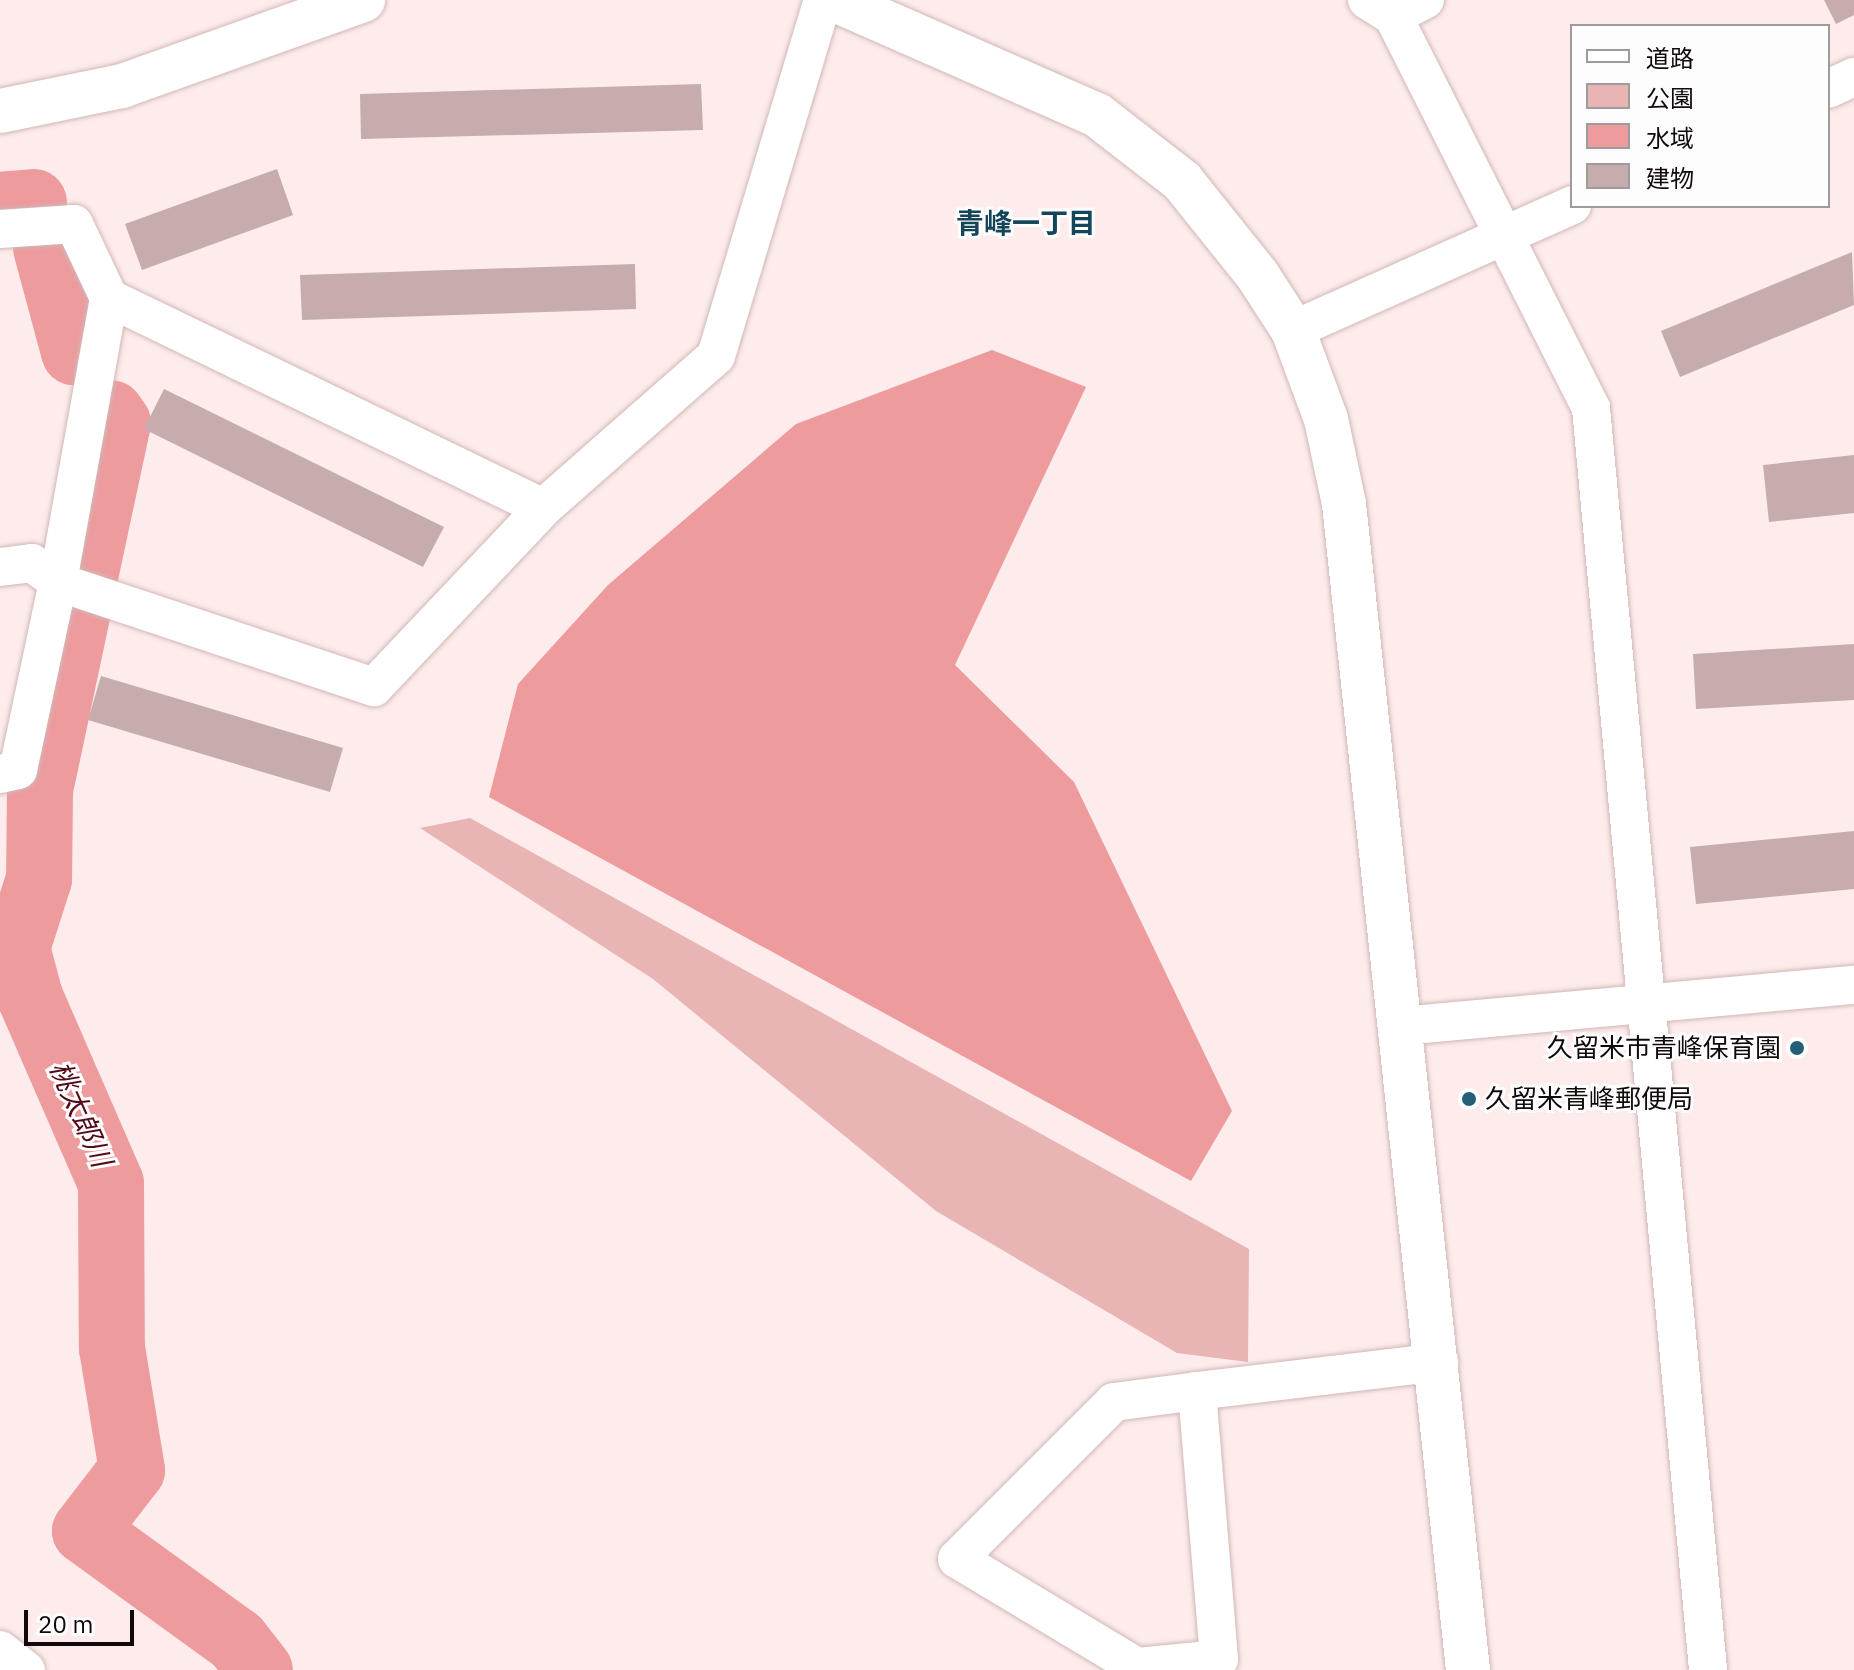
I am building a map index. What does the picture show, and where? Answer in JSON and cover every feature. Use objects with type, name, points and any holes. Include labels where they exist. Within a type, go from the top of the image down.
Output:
[{"type":"street","points":[[0,111],[122,86],[363,0]]},
{"type":"street","points":[[0,567],[32,563],[58,582],[374,687],[543,508],[716,356],[823,0]]},
{"type":"street","points":[[835,0],[1097,115],[1182,181],[1258,276],[1293,330],[1326,419],[1344,504],[1439,1362],[1468,1670]]},
{"type":"street","points":[[1395,5],[1591,408],[1649,1003],[1708,1670]]},
{"type":"street","points":[[1830,88],[1854,77]]},
{"type":"street","points":[[1293,330],[1570,206]]},
{"type":"street","points":[[0,229],[74,224],[109,298],[58,582],[18,770],[0,774]]},
{"type":"street","points":[[109,298],[543,508]]},
{"type":"street","points":[[1401,1026],[1854,985]]},
{"type":"street","points":[[1197,1391],[1220,1665],[1137,1667],[957,1559],[1114,1402],[1197,1391],[1439,1362]]},
{"type":"street","points":[[0,1650],[26,1670]]},
{"type":"green space","points":[[470,818],[1249,1249],[1248,1362],[1177,1353],[936,1211],[653,979],[420,828]]},
{"type":"water","points":[[992,350],[1086,387],[955,665],[1074,782],[1232,1111],[1191,1181],[489,797],[518,684],[608,585],[796,424]]},
{"type":"building","points":[[1824,0],[1854,0],[1854,15],[1836,24]]},
{"type":"building","points":[[701,84],[703,130],[361,139],[360,94]]},
{"type":"building","points":[[277,169],[293,215],[142,270],[125,224]]},
{"type":"building","points":[[1852,252],[1854,305],[1680,377],[1661,331]]},
{"type":"building","points":[[635,264],[636,309],[302,320],[300,275]]},
{"type":"building","points":[[164,389],[444,527],[423,567],[144,429]]},
{"type":"building","points":[[1854,455],[1854,513],[1769,522],[1763,465]]},
{"type":"building","points":[[1854,644],[1854,700],[1696,709],[1693,654]]},
{"type":"building","points":[[101,676],[343,748],[330,792],[88,720]]},
{"type":"building","points":[[1854,831],[1854,889],[1696,904],[1690,847]]},
{"type":"waterway","name":"桃太郎川","points":[[0,205],[34,202]]},
{"type":"waterway","name":"桃太郎川","points":[[46,248],[74,352]]},
{"type":"waterway","name":"桃太郎川","points":[[86,572],[118,423],[111,413]]},
{"type":"waterway","name":"桃太郎川","points":[[78,611],[40,790],[39,879],[17,948],[30,997],[111,1183],[112,1348],[132,1470],[85,1531],[237,1641],[260,1670]]},
{"type":"place","name":"久留米市青峰保育園","points":[[1797,1048]]},
{"type":"place","name":"久留米青峰郵便局","points":[[1469,1099]]},
{"type":"district","name":"青峰一丁目","points":[[1026,223]]}]
